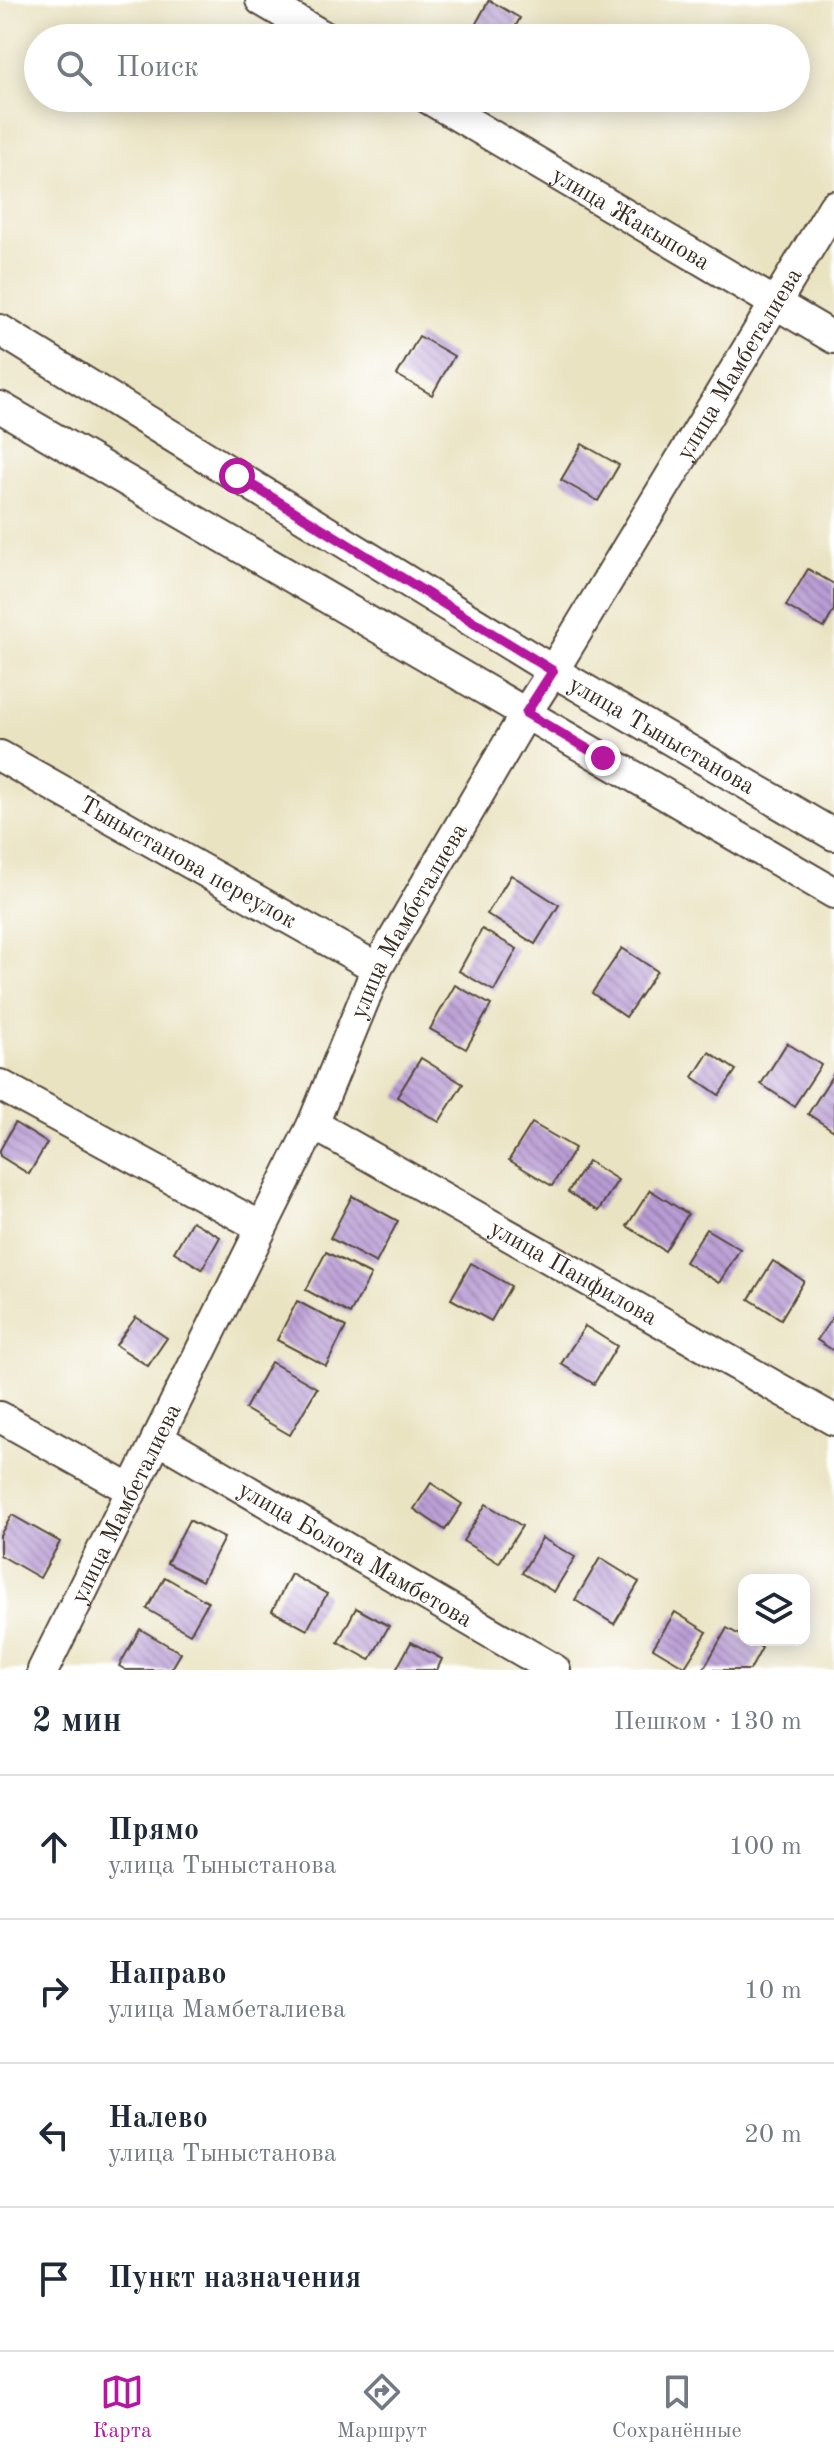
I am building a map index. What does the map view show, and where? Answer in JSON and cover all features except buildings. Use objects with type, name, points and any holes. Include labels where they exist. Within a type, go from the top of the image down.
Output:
[{"type":"street","points":[[261,0],[302,24]]},
{"type":"street","name":"улица Жакыпова","points":[[452,112],[834,338]]},
{"type":"street","name":"улица Мамбеталиева","points":[[43,1670],[313,1124],[377,968],[526,713],[834,206]]},
{"type":"street","name":"улица Тыныстанова","points":[[0,330],[553,671],[834,835]]},
{"type":"street","name":"улица Тыныстанова","points":[[0,407],[834,893]]},
{"type":"street","name":"Тыныстанова переулок","points":[[0,756],[377,968]]},
{"type":"street","points":[[0,1085],[261,1227]]},
{"type":"street","name":"улица Панфилова","points":[[313,1124],[834,1420]]},
{"type":"street","points":[[0,1417],[131,1490]]},
{"type":"street","name":"улица Болота Мамбетова","points":[[157,1438],[555,1670]]},
{"type":"route","points":[[237,476],[553,671],[526,713],[603,758]]}]
